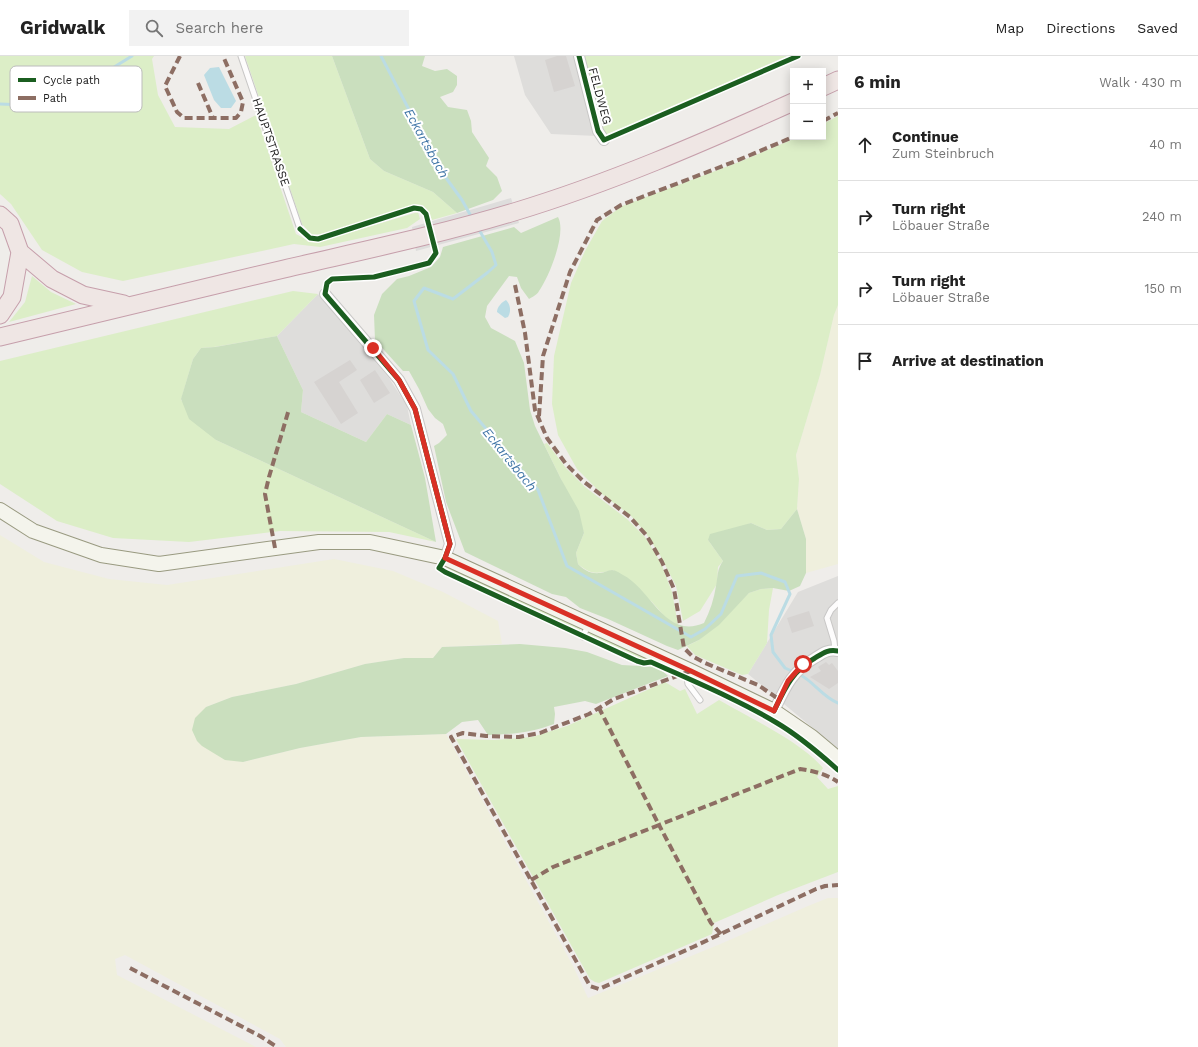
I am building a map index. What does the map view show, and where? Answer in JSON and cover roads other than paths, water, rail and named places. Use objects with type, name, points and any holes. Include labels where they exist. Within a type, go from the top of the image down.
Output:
[{"type":"highway","points":[[826,86],[838,80]]},
{"type":"highway","points":[[0,337],[129,305],[415,239],[515,212],[599,184],[701,144],[790,103]]},
{"type":"highway","points":[[0,215],[10,224],[20,252],[12,297],[0,315]]},
{"type":"highway","points":[[20,252],[52,279],[83,296],[129,305]]},
{"type":"main road","points":[[0,510],[33,531],[102,555],[159,564],[319,542],[370,542],[450,560],[774,711],[812,737],[838,759]]},
{"type":"street","name":"FELDWEG","points":[[579,56],[598,131],[604,140]]},
{"type":"street","points":[[325,294],[399,380],[415,409],[450,544],[450,560]]},
{"type":"street","points":[[774,711],[788,681],[803,664],[826,651],[837,650]]},
{"type":"lane","name":"HAUPTSTRASSE","points":[[242,56],[300,229]]},
{"type":"lane","points":[[837,650],[827,618],[830,610],[838,602]]},
{"type":"lane","points":[[583,637],[589,624]]},
{"type":"lane","points":[[691,671],[687,678],[688,684],[700,700]]},
{"type":"water","points":[[219,67],[236,101],[231,108],[221,108],[214,100],[204,75],[210,68]]},
{"type":"water","points":[[506,300],[510,306],[510,313],[508,317],[505,318],[497,312],[500,305]]},
{"type":"waterway","points":[[116,66],[132,56]]},
{"type":"waterway","name":"Eckartsbach","points":[[381,56],[441,171],[462,200],[472,218]]},
{"type":"waterway","points":[[0,104],[10,104]]},
{"type":"waterway","name":"Eckartsbach","points":[[478,228],[492,252],[496,265],[453,299],[424,288],[414,301],[428,350],[453,374],[471,411],[538,490],[567,566],[691,637],[705,629],[721,614],[737,576],[761,573],[785,582],[790,594],[771,635],[773,652],[785,668],[794,672]]},
{"type":"waterway","name":"Eckartsbach","points":[[799,674],[838,703]]}]
